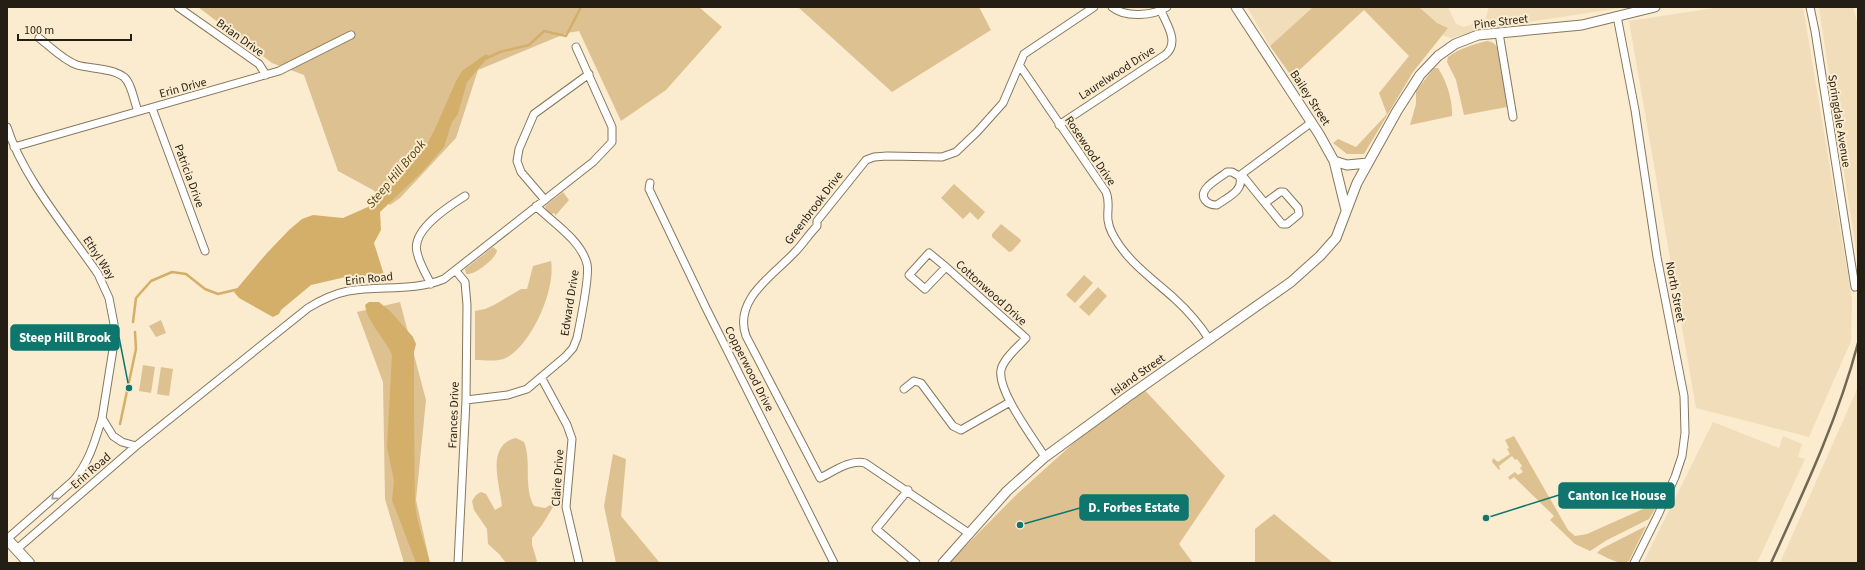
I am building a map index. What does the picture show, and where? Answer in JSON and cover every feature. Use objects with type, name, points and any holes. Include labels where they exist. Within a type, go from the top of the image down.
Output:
[{"type":"main road","points":[[7,539],[29,563]]},
{"type":"street","name":"Brian Drive","points":[[178,7],[259,64],[266,75]]},
{"type":"street","name":"Greenbrook Drive","points":[[970,534],[908,490],[866,463],[859,461],[820,478],[746,336],[743,323],[744,314],[760,285],[795,252],[816,226],[817,221],[866,160],[874,157],[887,156],[942,157],[956,152],[1001,107],[1026,53],[1094,7]]},
{"type":"street","points":[[1112,7],[1120,13],[1130,14],[1164,9]]},
{"type":"street","name":"Bailey Street","points":[[1236,7],[1312,122],[1334,161],[1346,210]]},
{"type":"street","name":"Pine Street","points":[[1346,210],[1357,183],[1397,111],[1416,81],[1438,56],[1455,44],[1478,35],[1582,25],[1655,7]]},
{"type":"street","name":"Springdale Avenue","points":[[1810,7],[1855,287]]},
{"type":"street","name":"Laurelwood Drive","points":[[1059,125],[1168,53],[1172,47],[1172,38],[1164,9]]},
{"type":"street","name":"North Street","points":[[1617,16],[1635,110],[1657,257],[1684,396],[1686,416],[1682,456],[1678,470],[1634,563]]},
{"type":"street","points":[[1499,33],[1513,117]]},
{"type":"street","name":"Erin Drive","points":[[14,147],[266,75],[293,66],[351,35]]},
{"type":"street","points":[[39,38],[68,61],[75,64],[113,72],[124,77],[128,82],[138,112]]},
{"type":"street","name":"Erin Road","points":[[17,550],[136,446],[317,302],[330,296],[348,291],[431,284],[444,280],[593,162],[612,142],[613,137],[611,121],[576,47]]},
{"type":"street","name":"Rosewood Drive","points":[[1020,66],[1106,192],[1108,202],[1107,221],[1122,250],[1148,276],[1181,305],[1209,339]]},
{"type":"street","points":[[545,200],[521,172],[517,161],[519,149],[534,114],[589,74]]},
{"type":"street","name":"Patricia Drive","points":[[152,108],[205,251]]},
{"type":"street","points":[[1241,176],[1312,122]]},
{"type":"street","name":"Ethyl Way","points":[[7,127],[14,147],[26,170],[98,274],[109,298],[114,316],[114,333],[102,418],[91,452],[80,473],[73,481],[7,539]]},
{"type":"street","points":[[1334,161],[1347,165],[1368,163]]},
{"type":"street","points":[[1241,176],[1242,182],[1240,188],[1217,205],[1210,204],[1205,200],[1203,195],[1205,189],[1227,172],[1232,172],[1241,176],[1283,224],[1287,224],[1299,214],[1298,208],[1284,192],[1280,192],[1265,203]]},
{"type":"street","name":"Copperwood Drive","points":[[650,183],[649,189],[686,267],[834,563]]},
{"type":"street","points":[[431,284],[417,252],[418,239],[421,232],[447,207],[465,196]]},
{"type":"street","name":"Edward Drive","points":[[466,400],[515,393],[527,389],[565,357],[576,342],[587,267],[584,257],[574,242],[536,206]]},
{"type":"street","name":"Island Street","points":[[943,563],[1007,491],[1046,457],[1209,339],[1291,282],[1320,256],[1336,238],[1346,210]]},
{"type":"street","name":"Cottonwood Drive","points":[[946,267],[925,289],[909,275],[929,253],[946,267],[1026,338],[1003,364],[1001,378],[1010,402],[1046,457]]},
{"type":"street","name":"Frances Drive","points":[[456,271],[465,282],[466,288],[466,400],[458,563]]},
{"type":"street","name":"Claire Drive","points":[[541,378],[567,425],[572,439],[566,507],[579,563]]},
{"type":"street","points":[[904,389],[914,381],[921,383],[953,426],[961,430],[1010,402]]},
{"type":"street","points":[[102,418],[113,436],[122,442],[136,446]]},
{"type":"street","points":[[908,490],[876,529],[916,563]]},
{"type":"shaded area","points":[[198,7],[699,7],[722,27],[666,90],[621,121],[579,31],[567,33],[478,70],[456,138],[400,198],[390,205],[373,190],[338,171],[304,75],[272,63]]},
{"type":"shaded area","points":[[798,7],[979,7],[991,30],[892,92]]},
{"type":"shaded area","points":[[1247,7],[1313,7],[1270,46]]},
{"type":"shaded area","points":[[1313,7],[1419,7],[1437,23],[1448,28],[1413,72],[1364,154],[1347,154],[1333,143],[1338,139],[1356,147],[1387,114],[1379,93],[1409,56],[1364,10],[1292,77],[1270,46]]},
{"type":"shaded area","points":[[1419,7],[1448,7],[1456,24],[1464,27],[1485,20],[1489,7],[1621,8],[1528,22],[1502,23],[1500,26],[1451,38],[1442,35],[1448,28],[1437,23]]},
{"type":"shaded area","points":[[1721,7],[1803,7],[1852,299],[1851,341],[1809,437],[1696,408],[1629,21]]},
{"type":"shaded area","points":[[1853,7],[1858,25],[1858,263],[1819,8]]},
{"type":"shaded area","points":[[1487,41],[1492,42],[1498,48],[1500,53],[1507,107],[1464,115],[1456,80],[1447,62],[1448,57],[1466,47]]},
{"type":"shaded area","points":[[486,54],[489,56],[467,82],[458,114],[452,122],[444,147],[421,173],[380,212],[381,230],[374,243],[384,275],[350,276],[311,285],[281,310],[279,314],[273,317],[239,298],[234,292],[267,253],[302,219],[313,215],[343,218],[370,206],[388,191],[422,153],[462,71]]},
{"type":"shaded area","points":[[1434,68],[1438,68],[1444,78],[1450,97],[1452,116],[1410,125],[1416,104],[1416,91]]},
{"type":"shaded area","points":[[954,184],[985,212],[978,220],[970,212],[963,219],[941,198]]},
{"type":"shaded area","points":[[563,192],[569,200],[555,216],[555,213],[552,214],[552,216],[547,211],[545,206]]},
{"type":"shaded area","points":[[1001,224],[1021,241],[1012,251],[1009,252],[992,237],[992,234]]},
{"type":"shaded area","points":[[493,247],[497,250],[489,262],[474,272],[466,274],[465,269]]},
{"type":"shaded area","points":[[551,261],[552,273],[546,300],[533,329],[525,341],[516,351],[506,358],[495,360],[475,360],[475,311],[494,305],[521,289],[527,289],[533,266]]},
{"type":"shaded area","points":[[1084,275],[1093,283],[1075,303],[1066,295]]},
{"type":"shaded area","points":[[1098,287],[1107,296],[1089,316],[1079,307]]},
{"type":"shaded area","points":[[369,302],[379,302],[390,311],[413,337],[416,344],[414,352],[415,501],[419,525],[430,563],[416,563],[392,500],[394,481],[387,447],[392,355],[373,325],[367,312],[365,305]]},
{"type":"shaded area","points":[[400,302],[426,400],[416,500],[430,563],[404,563],[385,499],[383,382],[357,312]]},
{"type":"shaded area","points":[[161,320],[166,333],[156,337],[149,326]]},
{"type":"shaded area","points":[[143,365],[155,367],[151,393],[139,391]]},
{"type":"shaded area","points":[[161,367],[173,369],[169,396],[157,394]]},
{"type":"shaded area","points":[[1139,384],[1225,476],[1179,544],[1193,563],[949,563],[1015,496]]},
{"type":"shaded area","points":[[1858,387],[1858,563],[1780,563]]},
{"type":"shaded area","points":[[1713,422],[1779,448],[1783,436],[1802,444],[1798,457],[1805,459],[1757,563],[1643,563]]},
{"type":"shaded area","points":[[1514,436],[1568,530],[1575,536],[1587,534],[1652,505],[1655,509],[1649,519],[1607,540],[1590,551],[1575,544],[1550,520],[1554,516],[1514,477],[1510,480],[1508,477],[1515,472],[1518,475],[1523,472],[1520,468],[1522,466],[1517,459],[1515,460],[1512,456],[1499,466],[1499,470],[1492,462],[1493,458],[1498,462],[1510,454],[1505,440]]},
{"type":"shaded area","points":[[516,438],[524,442],[527,458],[529,490],[534,506],[545,508],[552,504],[553,507],[532,538],[532,545],[537,561],[535,563],[506,563],[488,544],[487,529],[474,510],[472,501],[476,495],[481,492],[486,494],[495,510],[502,506],[497,477],[497,457],[500,449],[506,442]]},
{"type":"shaded area","points":[[613,454],[626,459],[621,516],[660,563],[616,563],[604,506]]},
{"type":"shaded area","points":[[1274,514],[1333,563],[1255,563],[1255,529]]},
{"type":"shaded area","points":[[1646,526],[1629,561],[1617,562],[1597,553],[1601,549]]},
{"type":"waterway","name":"Steep Hill Brook","points":[[485,59],[500,52],[529,45],[544,31],[566,36],[581,7]]},
{"type":"waterway","name":"Steep Hill Brook","points":[[133,322],[136,298],[151,281],[172,272],[186,274],[205,289],[218,294],[239,289]]},
{"type":"waterway","name":"Steep Hill Brook","points":[[120,424],[136,349],[135,332]]},
{"type":"railway","points":[[1771,563],[1808,482],[1830,427],[1841,399],[1858,343]]},
{"type":"place","name":"Steep Hill Brook","points":[[129,388]]},
{"type":"place","name":"Canton Ice House","points":[[1486,518]]},
{"type":"place","name":"D. Forbes Estate","points":[[1020,525]]}]
